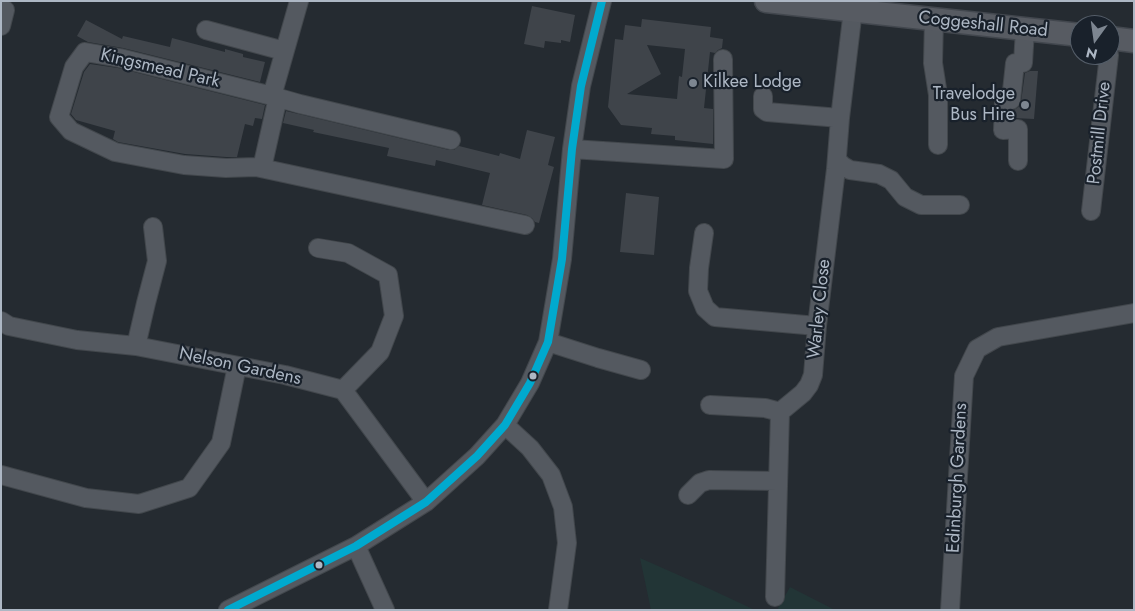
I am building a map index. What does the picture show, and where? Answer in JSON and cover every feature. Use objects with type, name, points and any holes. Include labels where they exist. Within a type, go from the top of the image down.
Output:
[{"type":"main road","name":"Coggeshall Road","points":[[766,1],[860,8],[934,19],[1070,34]]},
{"type":"main road","points":[[1120,43],[1134,41]]},
{"type":"street","points":[[262,168],[284,51],[299,1]]},
{"type":"street","points":[[228,610],[356,546],[426,502],[477,456],[504,425],[530,383],[548,342],[562,259],[572,149],[581,86],[602,1]]},
{"type":"street","name":"Warley Close","points":[[780,412],[803,393],[809,385],[813,374],[816,326],[837,160],[840,118],[860,8]]},
{"type":"street","points":[[934,19],[932,63],[938,95],[938,145]]},
{"type":"street","points":[[1018,161],[1018,129],[1003,130],[1004,101],[1011,100],[1015,63],[1022,62],[1025,29]]},
{"type":"street","points":[[206,30],[284,51]]},
{"type":"street","name":"Kingsmead Park","points":[[275,97],[120,58],[85,52],[74,67],[59,117],[71,131],[114,152],[184,165],[262,168],[525,225]]},
{"type":"street","points":[[572,149],[724,159],[722,59]]},
{"type":"street","name":"Postmill Drive","points":[[1091,211],[1108,65]]},
{"type":"street","points":[[763,96],[763,109],[767,112],[840,118]]},
{"type":"street","points":[[275,97],[451,140]]},
{"type":"street","points":[[837,160],[850,170],[879,174],[891,180],[905,197],[921,205],[960,205]]},
{"type":"street","points":[[136,346],[157,261],[153,227]]},
{"type":"street","points":[[704,233],[698,291],[705,308],[715,317],[816,326]]},
{"type":"street","points":[[318,248],[348,253],[388,275],[394,316],[380,352],[343,390],[426,502]]},
{"type":"street","name":"Edinburgh Gardens","points":[[950,610],[964,376],[977,349],[998,337],[1134,313]]},
{"type":"street","name":"Nelson Gardens","points":[[1,321],[9,326],[78,340],[136,346],[285,375],[343,390]]},
{"type":"street","points":[[548,342],[641,370]]},
{"type":"street","points":[[1,475],[86,498],[139,504],[189,488],[221,443],[237,366]]},
{"type":"street","points":[[710,405],[765,408],[780,412],[775,597]]},
{"type":"street","points":[[504,425],[530,448],[551,475],[563,507],[567,543],[558,610]]},
{"type":"street","points":[[688,495],[700,483],[709,480],[778,480]]},
{"type":"street","points":[[356,546],[385,610]]},
{"type":"shaded area","points":[[640,558],[710,589],[755,610],[651,610]]},
{"type":"shaded area","points":[[790,587],[835,610],[777,610]]},
{"type":"building","points":[[532,6],[575,15],[570,42],[561,40],[561,43],[545,41],[544,48],[524,44]]},
{"type":"building","name":"Kilkee Lodge","points":[[642,19],[711,27],[710,37],[723,39],[722,48],[715,53],[710,52],[704,108],[713,109],[713,144],[675,140],[675,136],[651,134],[652,128],[621,125],[608,107],[615,39],[623,40],[625,25],[641,27]],"holes":[[[647,45],[685,49],[682,77],[679,76],[677,99],[627,94],[661,74]]]},
{"type":"building","points":[[86,20],[122,39],[123,36],[170,47],[172,38],[225,52],[225,49],[243,54],[243,57],[265,62],[260,82],[123,48],[88,42],[77,36]]},
{"type":"building","points":[[90,64],[118,68],[265,105],[262,119],[255,118],[253,126],[245,124],[237,157],[185,154],[118,142],[113,139],[115,131],[76,120],[71,114],[84,72]]},
{"type":"building","name":"Travelodge Bus Hire","points":[[1038,71],[1034,119],[1014,118],[1014,110],[1020,106],[1021,102],[1025,73]]},
{"type":"building","points":[[286,111],[449,150],[454,150],[459,146],[499,156],[500,153],[520,159],[527,130],[555,137],[548,165],[554,167],[539,223],[527,215],[482,205],[490,173],[436,160],[435,166],[387,156],[389,148],[313,132],[314,130],[283,123]]},
{"type":"building","points":[[626,193],[659,197],[654,255],[620,252]]},
{"type":"transit line","points":[[228,610],[356,546],[426,502],[477,456],[505,425],[530,383],[548,342],[562,259],[572,149],[581,86],[602,1]]},
{"type":"place","name":"Kilkee Lodge","points":[[693,83]]},
{"type":"place","name":"Travelodge Bus Hire","points":[[1025,105]]}]
